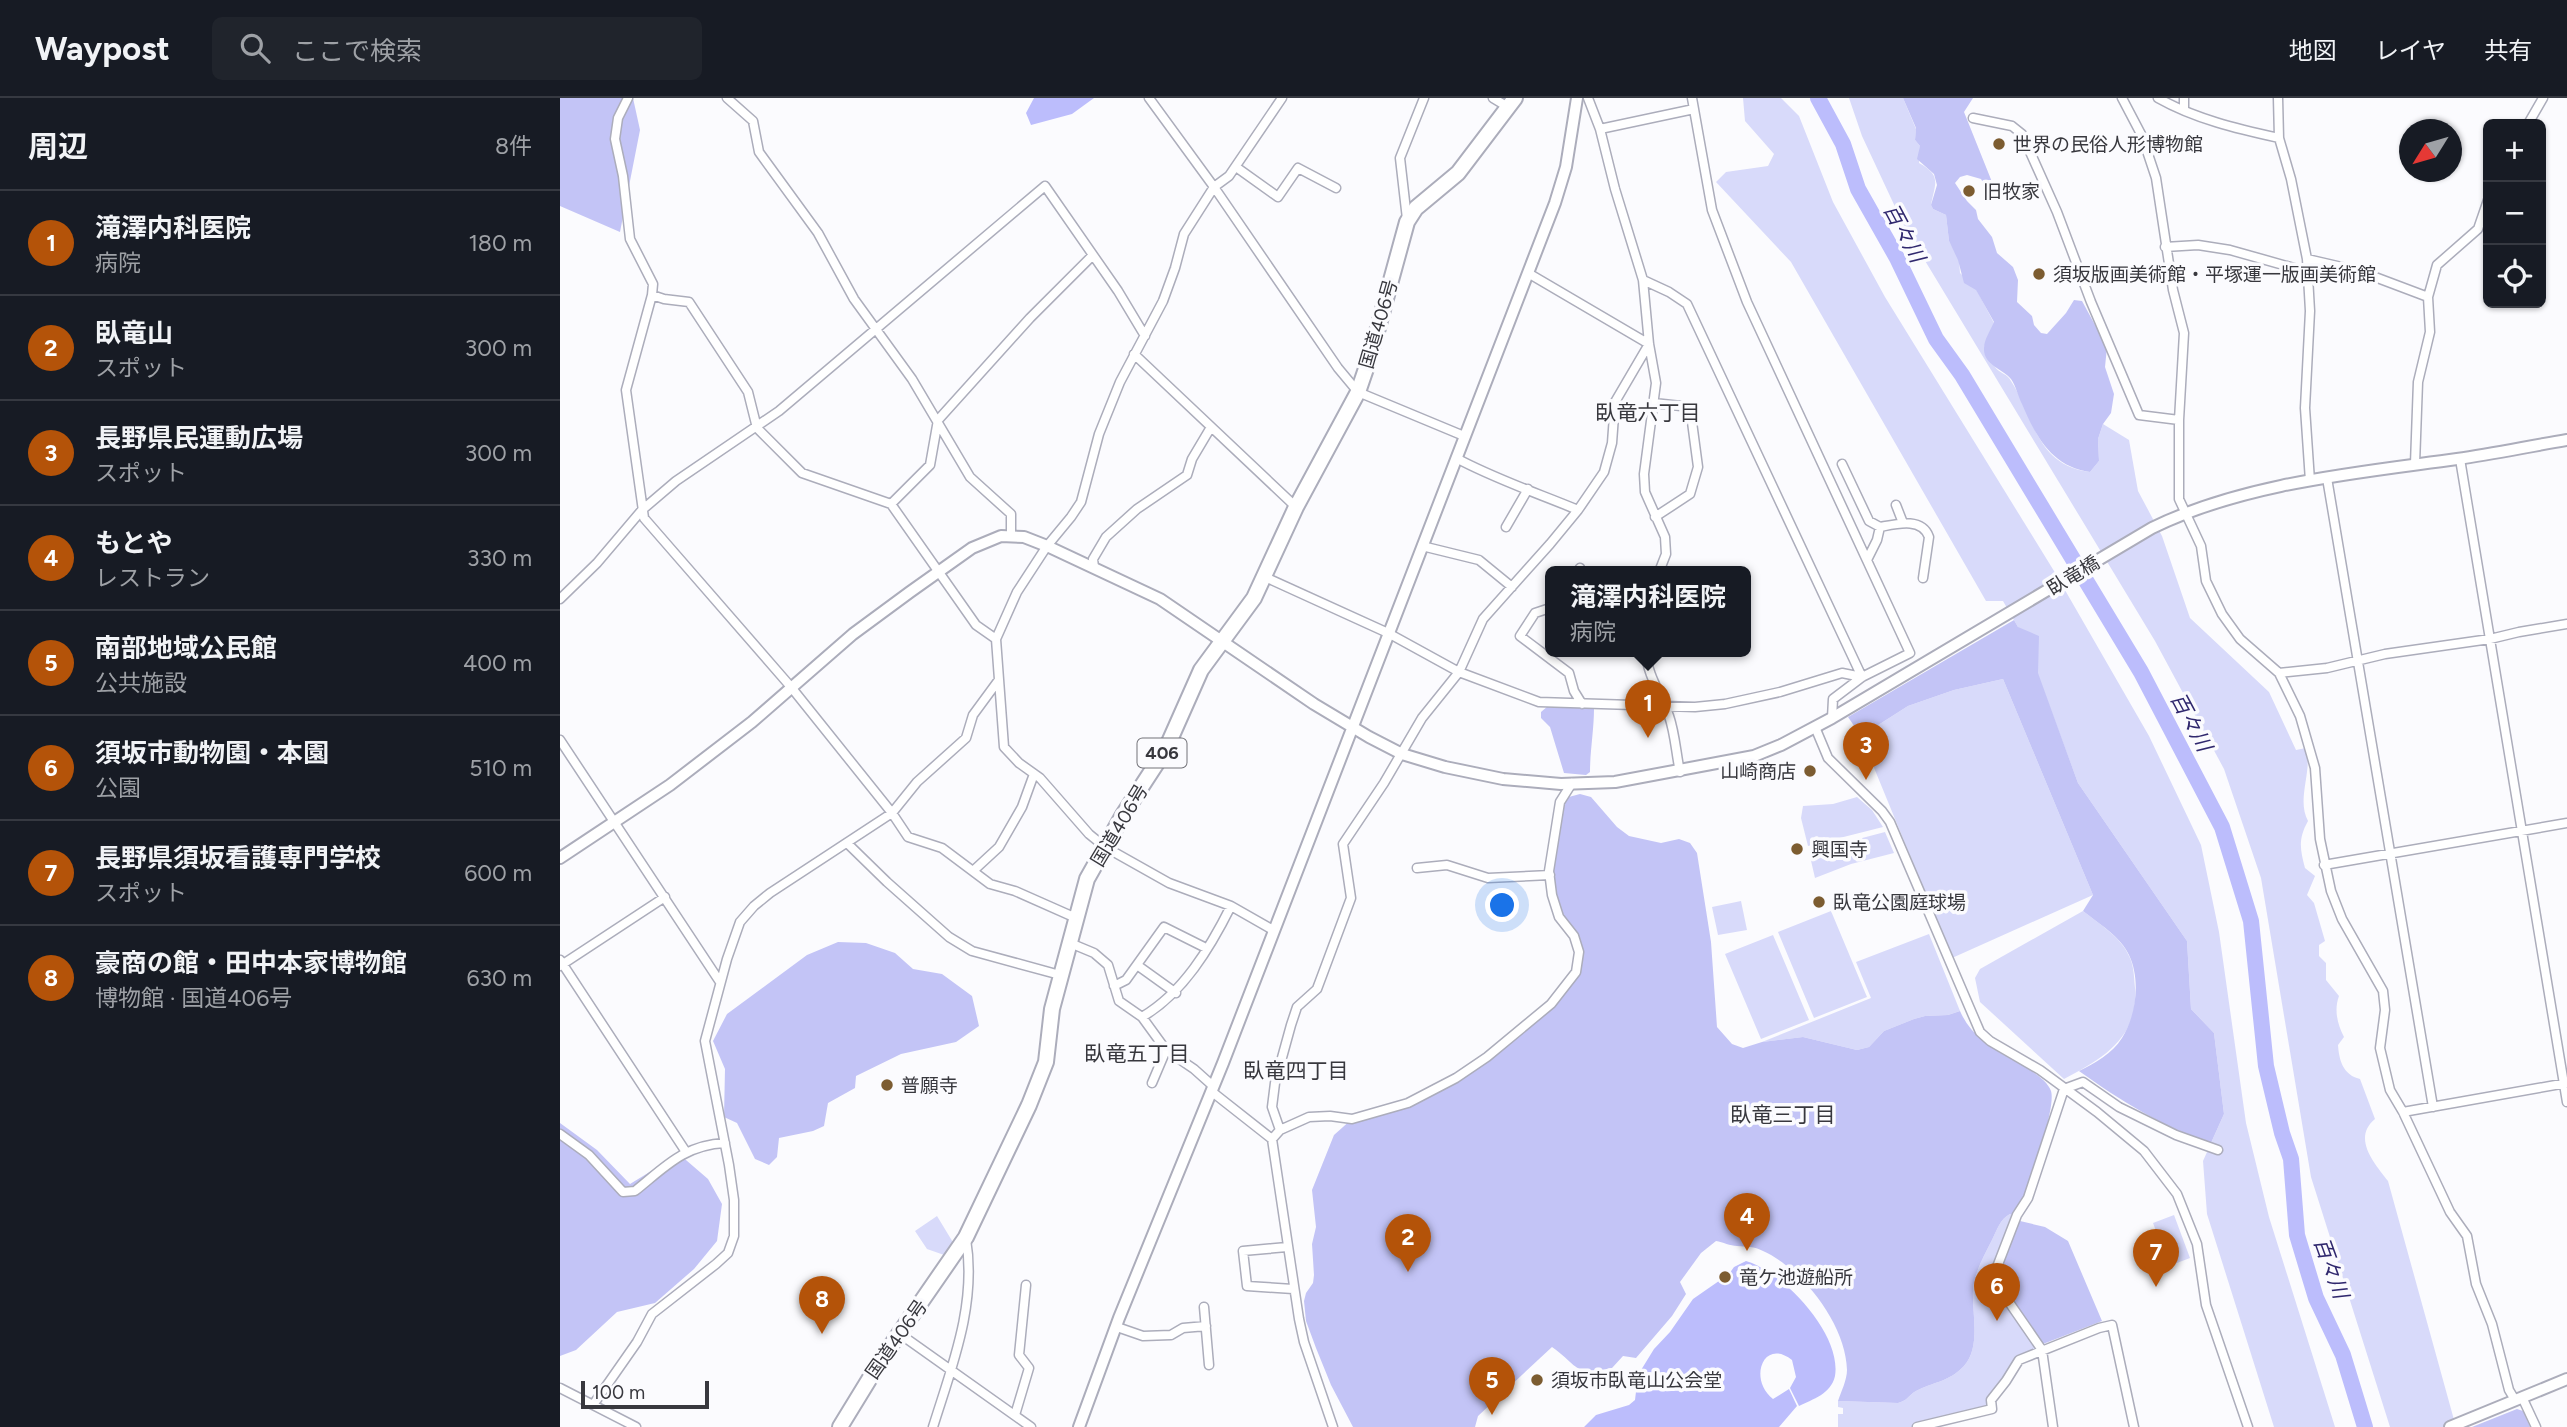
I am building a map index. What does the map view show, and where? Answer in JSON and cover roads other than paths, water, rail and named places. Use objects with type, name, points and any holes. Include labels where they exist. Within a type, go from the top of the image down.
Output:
[{"type":"highway","name":"国道406号","points":[[840,1427],[859,1394],[966,1237],[1040,1083],[1046,1062],[1052,1009],[1087,879],[1166,748],[1191,688],[1221,640],[1254,598],[1296,507],[1358,392],[1407,222],[1416,208],[1458,173],[1511,102]]},
{"type":"street","points":[[560,858],[670,785],[752,722],[853,634],[937,573],[988,540],[1011,535],[1011,514],[970,477],[938,420],[854,299],[818,233],[759,152],[753,121],[727,98]]},
{"type":"street","points":[[1149,98],[1214,187],[1331,358],[1358,392],[1464,436]]},
{"type":"street","points":[[1273,930],[1231,906],[1169,883],[1105,847],[1088,834],[1058,796],[1004,747],[996,639],[1010,604],[1047,546],[1081,502],[1099,434],[1134,354],[1163,301],[1184,234],[1214,187],[1230,176],[1282,98]]},
{"type":"street","points":[[1407,222],[1400,158],[1424,98]]},
{"type":"street","points":[[1493,98],[1511,102]]},
{"type":"street","points":[[1079,1427],[1528,273],[1566,167],[1577,98]]},
{"type":"street","points":[[1588,98],[1600,129],[1643,280],[1656,383],[1644,474],[1645,492],[1665,537],[1666,554],[1661,566]]},
{"type":"street","points":[[1692,98],[1712,210],[1747,302],[1910,653],[1862,677],[1833,699],[1832,718]]},
{"type":"street","points":[[2122,98],[2142,136],[2156,178],[2165,247],[2184,333],[2179,420],[2179,499],[2201,546],[2206,581],[2222,614],[2240,639],[2279,673],[2300,716],[2315,768],[2324,865],[2331,891],[2342,919],[2383,991],[2385,1010],[2380,1048],[2390,1090],[2450,1212],[2467,1236],[2476,1284],[2492,1324],[2509,1390],[2519,1399],[2536,1427]]},
{"type":"street","points":[[2158,98],[2235,128],[2279,138]]},
{"type":"street","points":[[2184,98],[2184,110]]},
{"type":"street","points":[[2278,98],[2279,138],[2291,178],[2307,259],[2310,311],[2305,408],[2310,481]]},
{"type":"street","points":[[2531,119],[2543,98]]},
{"type":"street","points":[[627,99],[618,118],[615,139],[623,176],[630,239],[653,284],[626,390],[644,518],[791,687],[892,813],[908,837],[942,848],[990,884],[1015,891],[1076,918]]},
{"type":"street","points":[[1600,129],[1694,110]]},
{"type":"street","points":[[1973,118],[2012,126],[2022,134],[2057,212],[2091,302],[2123,371],[2139,415],[2179,420]]},
{"type":"street","points":[[1236,167],[1278,197],[1297,168],[1336,188]]},
{"type":"street","points":[[560,599],[597,563],[642,510],[676,481],[757,428],[1045,186],[1144,336]]},
{"type":"street","points":[[2415,464],[2418,382],[2430,332],[2428,297],[2437,265],[2478,229],[2483,214]]},
{"type":"street","points":[[2165,247],[2198,245],[2230,250],[2308,272]]},
{"type":"street","points":[[891,505],[930,465],[938,420],[1030,318],[1093,255]]},
{"type":"street","points":[[2307,259],[2359,271],[2428,297]]},
{"type":"street","points":[[1528,273],[1649,344]]},
{"type":"street","points":[[1643,280],[1687,304],[1862,677]]},
{"type":"street","points":[[652,295],[689,302],[748,392],[757,428],[803,473],[891,505],[976,625],[996,639]]},
{"type":"street","points":[[1280,1130],[1272,1107],[1275,1083],[1291,1026],[1297,1007],[1317,989],[1351,898],[1343,844],[1402,754],[1422,718],[1459,672],[1483,620],[1578,510],[1604,472],[1612,443],[1615,402],[1649,344]]},
{"type":"street","points":[[1134,354],[1296,507]]},
{"type":"street","points":[[1654,403],[1690,407],[1698,467],[1690,494],[1655,517]]},
{"type":"street","points":[[1094,567],[1093,559],[1106,537],[1137,509],[1186,475],[1211,427]]},
{"type":"street","name":"臥竜橋","points":[[1011,535],[1047,546],[1160,599],[1314,704],[1402,754],[1445,767],[1503,779],[1572,783],[1615,782],[1680,772],[1754,756],[1781,746],[2152,528],[2185,512],[2215,502],[2310,481],[2567,440]]},
{"type":"street","points":[[1456,458],[1487,474],[1578,510]]},
{"type":"street","points":[[2460,459],[2567,1102]]},
{"type":"street","points":[[1842,464],[1869,521],[1880,527],[1903,523],[1919,526],[1927,532],[1923,578]]},
{"type":"street","points":[[2328,478],[2433,1107]]},
{"type":"street","points":[[1506,527],[1528,489]]},
{"type":"street","points":[[1896,505],[1903,523]]},
{"type":"street","points":[[1867,560],[1880,527]]},
{"type":"street","points":[[1422,546],[1479,560],[1512,587]]},
{"type":"street","points":[[1265,577],[1388,633],[1459,672],[1539,702],[1663,705],[1667,708],[1725,704],[1780,692],[1842,673],[1862,677]]},
{"type":"street","points":[[1545,610],[1535,613],[1520,636],[1545,655]]},
{"type":"street","points":[[2279,673],[2327,668],[2358,660],[2567,624]]},
{"type":"street","points":[[1548,657],[1569,673],[1574,691],[1582,704]]},
{"type":"street","points":[[1646,657],[1646,667],[1668,715],[1680,772]]},
{"type":"street","points":[[593,1405],[652,1314],[728,1253],[734,1236],[734,1200],[705,1041],[720,982],[740,922],[754,906],[892,813],[911,788],[966,738],[973,715],[998,681]]},
{"type":"street","points":[[1815,727],[1828,758],[1890,822],[1980,1032],[1990,1041],[2040,1070],[2144,1151],[2177,1194],[2197,1244],[2206,1305],[2248,1427]]},
{"type":"street","points":[[560,740],[720,982]]},
{"type":"street","points":[[973,871],[999,847],[1022,807],[1034,775]]},
{"type":"street","points":[[1272,1139],[1280,1130],[1309,1117],[1352,1119],[1408,1103],[1456,1079],[1551,1004],[1576,972],[1579,952],[1574,936],[1559,917],[1552,895],[1550,875],[1553,836],[1560,802],[1572,783]]},
{"type":"street","points":[[2324,865],[2567,823]]},
{"type":"street","points":[[847,843],[949,937],[972,951],[1060,975]]},
{"type":"street","points":[[1417,868],[1447,864],[1488,878],[1550,875]]},
{"type":"street","points":[[665,897],[561,963],[686,1152]]},
{"type":"street","points":[[1142,1017],[1163,1005],[1176,993],[1231,906]]},
{"type":"street","points":[[1114,986],[1126,980],[1164,927],[1206,948]]},
{"type":"street","points":[[1070,943],[1094,953],[1108,965],[1119,1001],[1142,1017],[1166,1050],[1194,1069],[1212,1089],[1272,1139],[1293,1289],[1304,1342],[1333,1427]]},
{"type":"street","points":[[1137,965],[1176,993]]},
{"type":"street","points":[[1152,1083],[1166,1050]]},
{"type":"street","points":[[2064,1089],[2083,1082],[2119,1107],[2176,1135],[2218,1150]]},
{"type":"street","points":[[2403,1112],[2565,1084]]},
{"type":"street","points":[[2053,1427],[2042,1350],[2003,1292],[1997,1267],[2017,1215],[2028,1198],[2064,1089]]},
{"type":"street","points":[[560,1134],[589,1155],[623,1192],[629,1193],[686,1152],[704,1144],[725,1143]]},
{"type":"street","points":[[933,1427],[965,1321],[970,1260],[966,1237]]},
{"type":"street","points":[[1287,1247],[1243,1251],[1247,1286],[1293,1289]]},
{"type":"street","points":[[1015,1415],[1028,1368],[1018,1355],[1026,1285]]},
{"type":"street","points":[[1204,1307],[1209,1365]]},
{"type":"street","points":[[1917,1427],[1992,1409],[1991,1400],[2019,1360],[2112,1325],[2134,1427]]},
{"type":"street","points":[[1116,1327],[1143,1336],[1171,1335],[1183,1328],[1206,1326]]},
{"type":"street","points":[[900,1334],[1031,1427]]},
{"type":"street","points":[[2456,1425],[2567,1379]]},
{"type":"street","points":[[560,1388],[636,1427]]},
{"type":"waterway","name":"百々川","points":[[1818,98],[1843,144],[1858,189],[1897,258],[1936,339],[1962,375],[2141,672],[2222,827],[2251,921],[2266,1066],[2291,1159],[2297,1235],[2316,1298],[2343,1355],[2365,1427]]},
{"type":"place","name":"世界の民俗人形博物館","points":[[1999,144]]},
{"type":"place","name":"旧牧家","points":[[1969,191]]},
{"type":"place","name":"須坂版画美術館・平塚運一版画美術館","points":[[2039,274]]},
{"type":"place","name":"滝澤内科医院","points":[[1648,738]]},
{"type":"place","name":"山崎商店","points":[[1810,771]]},
{"type":"place","name":"長野県民運動広場","points":[[1866,780]]},
{"type":"place","name":"興国寺","points":[[1797,849]]},
{"type":"place","name":"臥竜公園庭球場","points":[[1819,902]]},
{"type":"place","name":"普願寺","points":[[887,1085]]},
{"type":"place","name":"もとや","points":[[1747,1251]]},
{"type":"place","name":"臥竜山","points":[[1408,1272]]},
{"type":"place","name":"竜ケ池遊船所","points":[[1725,1277]]},
{"type":"place","name":"長野県須坂看護専門学校","points":[[2156,1287]]},
{"type":"place","name":"須坂市動物園・本園","points":[[1997,1321]]},
{"type":"place","name":"豪商の館・田中本家博物館","points":[[822,1334]]},
{"type":"place","name":"須坂市臥竜山公会堂","points":[[1537,1380]]},
{"type":"place","name":"南部地域公民館","points":[[1492,1415]]},
{"type":"district","name":"臥竜六丁目","points":[[1648,413]]},
{"type":"district","name":"臥竜五丁目","points":[[1137,1054]]},
{"type":"district","name":"臥竜四丁目","points":[[1296,1071]]},
{"type":"district","name":"臥竜三丁目","points":[[1783,1115]]}]
